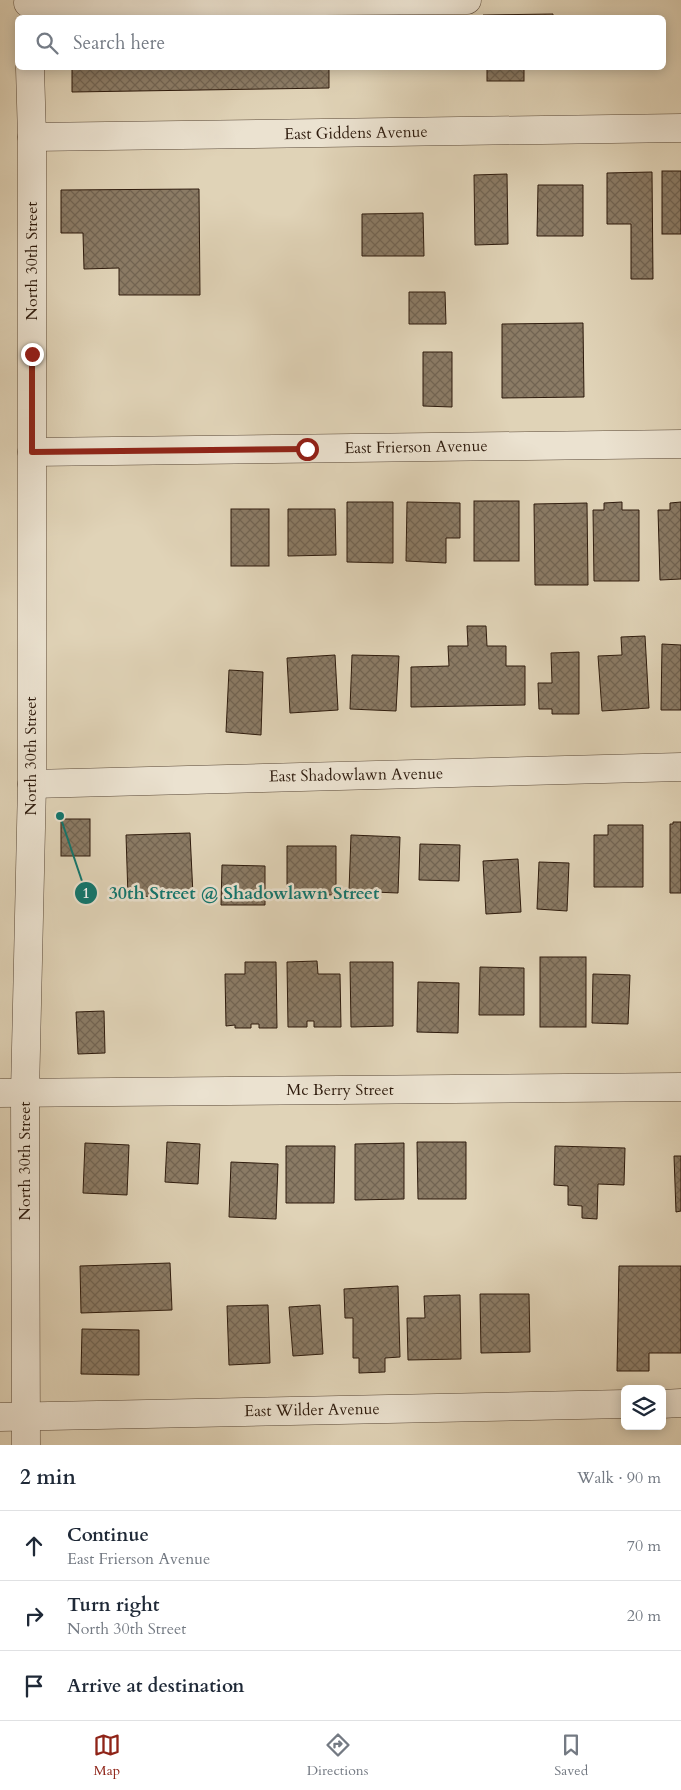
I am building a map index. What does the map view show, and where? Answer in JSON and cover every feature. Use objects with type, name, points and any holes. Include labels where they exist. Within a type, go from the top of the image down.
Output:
[{"type":"street","points":[[28,7],[464,0]]},
{"type":"street","name":"North 30th Street","points":[[26,1445],[13,1416],[12,1093],[32,784],[32,137],[30,70]]},
{"type":"street","name":"East Giddens Avenue","points":[[32,137],[681,128]]},
{"type":"street","name":"East Frierson Avenue","points":[[32,452],[681,444]]},
{"type":"street","name":"East Shadowlawn Avenue","points":[[32,784],[681,767]]},
{"type":"street","name":"Mc Berry Street","points":[[12,1093],[681,1087]]},
{"type":"street","points":[[666,1404],[681,1403]]},
{"type":"street","name":"East Wilder Avenue","points":[[13,1416],[621,1404]]},
{"type":"building","points":[[553,14],[553,15],[483,15]]},
{"type":"building","points":[[72,70],[329,70],[329,88],[72,92]]},
{"type":"building","points":[[487,70],[524,70],[524,81],[487,81]]},
{"type":"building","points":[[662,171],[681,171],[681,234],[662,234]]},
{"type":"building","points":[[652,172],[653,279],[631,279],[631,224],[607,224],[607,173]]},
{"type":"building","points":[[507,174],[508,244],[475,245],[474,175]]},
{"type":"building","points":[[538,185],[583,185],[583,236],[537,236]]},
{"type":"building","points":[[199,189],[200,295],[119,295],[119,268],[84,269],[83,233],[61,233],[61,190]]},
{"type":"building","points":[[423,213],[424,256],[362,256],[362,214]]},
{"type":"building","points":[[409,292],[445,292],[446,324],[409,324]]},
{"type":"building","points":[[583,323],[584,397],[502,398],[502,324]]},
{"type":"building","points":[[423,352],[452,352],[452,407],[423,406]]},
{"type":"building","points":[[474,501],[519,501],[519,561],[474,561]]},
{"type":"building","points":[[347,502],[393,502],[393,563],[347,562]]},
{"type":"building","points":[[407,502],[460,503],[460,538],[446,538],[446,563],[406,561]]},
{"type":"building","points":[[622,502],[622,510],[639,510],[639,581],[594,581],[593,510],[604,510],[604,503]]},
{"type":"building","points":[[681,502],[681,579],[660,580],[658,510],[670,510],[670,503]]},
{"type":"building","points":[[587,503],[588,585],[535,585],[534,504]]},
{"type":"building","points":[[231,509],[269,509],[269,566],[231,566]]},
{"type":"building","points":[[288,509],[335,509],[336,555],[288,556]]},
{"type":"building","points":[[467,626],[486,626],[487,646],[506,646],[506,666],[525,666],[525,705],[411,707],[411,667],[449,666],[448,646],[468,646]]},
{"type":"building","points":[[645,636],[649,708],[602,711],[598,656],[622,655],[621,637]]},
{"type":"building","points":[[662,644],[681,645],[681,710],[661,710]]},
{"type":"building","points":[[579,652],[579,714],[552,714],[552,709],[539,709],[538,683],[552,683],[551,653]]},
{"type":"building","points":[[335,655],[338,710],[290,713],[287,658]]},
{"type":"building","points":[[352,655],[399,656],[396,711],[350,709]]},
{"type":"building","points":[[229,670],[263,672],[261,735],[226,732]]},
{"type":"building","points":[[61,819],[90,819],[90,856],[61,856]]},
{"type":"building","points":[[673,822],[681,822],[681,893],[670,893],[670,824],[673,824]]},
{"type":"building","points":[[608,825],[643,825],[643,887],[594,887],[594,835],[608,835]]},
{"type":"building","points":[[190,833],[193,895],[128,897],[126,835]]},
{"type":"building","points":[[351,835],[400,837],[398,893],[349,891]]},
{"type":"building","points":[[420,844],[460,845],[459,881],[419,880]]},
{"type":"building","points":[[287,846],[336,846],[336,895],[287,894]]},
{"type":"building","points":[[518,859],[521,912],[486,914],[483,861]]},
{"type":"building","points":[[539,862],[569,863],[567,911],[537,909]]},
{"type":"building","points":[[222,865],[265,866],[265,905],[221,905]]},
{"type":"building","points":[[540,957],[586,957],[586,1027],[540,1027]]},
{"type":"building","points":[[317,961],[318,974],[340,974],[341,1027],[314,1027],[314,1021],[307,1021],[307,1027],[288,1027],[287,962]]},
{"type":"building","points":[[245,962],[276,962],[277,1028],[259,1028],[259,1024],[251,1024],[251,1028],[235,1028],[235,1025],[226,1026],[225,974],[245,974]]},
{"type":"building","points":[[350,962],[393,962],[393,1026],[351,1027]]},
{"type":"building","points":[[480,967],[524,968],[524,1015],[479,1015]]},
{"type":"building","points":[[593,974],[630,975],[628,1024],[592,1023]]},
{"type":"building","points":[[418,982],[459,983],[458,1033],[417,1032]]},
{"type":"building","points":[[104,1011],[105,1053],[78,1054],[76,1012]]},
{"type":"building","points":[[167,1142],[200,1144],[198,1184],[165,1182]]},
{"type":"building","points":[[417,1142],[466,1142],[466,1199],[418,1199]]},
{"type":"building","points":[[85,1143],[129,1145],[127,1195],[83,1193]]},
{"type":"building","points":[[404,1143],[404,1199],[355,1200],[355,1144]]},
{"type":"building","points":[[286,1146],[335,1146],[334,1203],[286,1203]]},
{"type":"building","points":[[555,1146],[625,1148],[624,1185],[598,1184],[597,1219],[582,1218],[582,1206],[568,1205],[568,1186],[554,1185]]},
{"type":"building","points":[[674,1156],[681,1156],[681,1211],[676,1212]]},
{"type":"building","points":[[231,1162],[278,1164],[276,1219],[229,1217]]},
{"type":"building","points":[[170,1263],[172,1310],[81,1313],[80,1266]]},
{"type":"building","points":[[619,1266],[681,1266],[681,1353],[649,1353],[649,1371],[617,1371]]},
{"type":"building","points":[[398,1286],[400,1357],[385,1358],[385,1372],[359,1373],[359,1358],[353,1358],[353,1318],[345,1318],[344,1289]]},
{"type":"building","points":[[480,1294],[529,1294],[530,1352],[481,1353]]},
{"type":"building","points":[[460,1295],[461,1359],[408,1360],[407,1318],[425,1318],[424,1296]]},
{"type":"building","points":[[268,1305],[270,1363],[229,1365],[227,1306]]},
{"type":"building","points":[[320,1305],[323,1354],[293,1356],[289,1307]]},
{"type":"building","points":[[82,1329],[139,1330],[139,1375],[81,1374]]},
{"type":"place","name":"30th Street @ Shadowlawn Street","points":[[60,816]]},
{"type":"route","points":[[32,354],[32,452],[307,449]]}]
